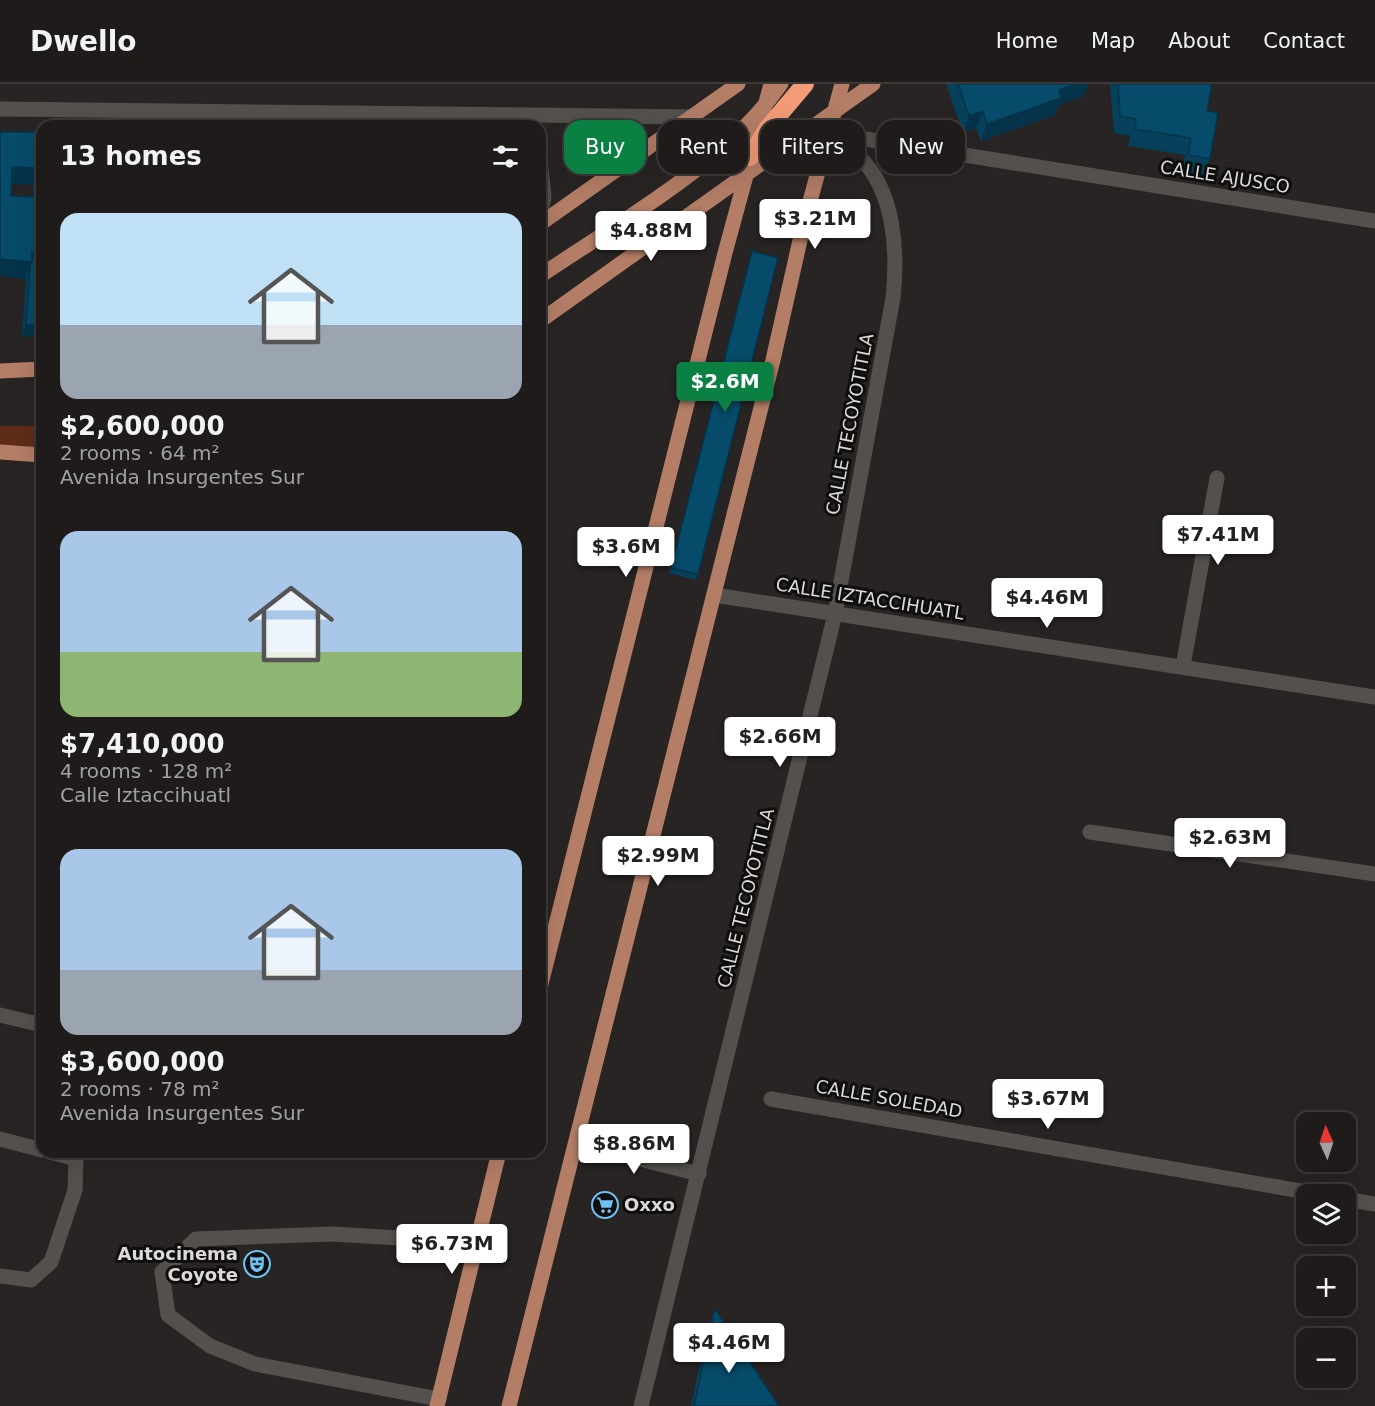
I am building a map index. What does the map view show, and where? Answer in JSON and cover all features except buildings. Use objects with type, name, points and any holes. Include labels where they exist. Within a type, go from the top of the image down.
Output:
[{"type":"highway","points":[[750,158],[767,129],[805,84]]},
{"type":"main road","points":[[546,220],[695,117],[738,84]]},
{"type":"main road","points":[[546,964],[745,176],[771,84]]},
{"type":"main road","points":[[546,272],[711,159],[762,111],[782,84]]},
{"type":"main road","points":[[832,120],[842,84]]},
{"type":"main road","points":[[822,120],[873,84]]},
{"type":"main road","points":[[546,317],[760,165]]},
{"type":"main road","points":[[509,1406],[818,174]]},
{"type":"main road","points":[[0,371],[36,369]]},
{"type":"main road","points":[[0,452],[36,455]]},
{"type":"main road","points":[[438,1402],[498,1158]]},
{"type":"street","points":[[0,109],[475,120]]},
{"type":"street","points":[[546,120],[695,117]]},
{"type":"street","name":"CALLE AJUSCO","points":[[865,139],[1375,221]]},
{"type":"street","name":"CALLE TECOYOTITLA","points":[[641,1406],[835,614],[893,298],[895,255],[889,216],[873,176],[865,165]]},
{"type":"street","points":[[1183,666],[1217,478]]},
{"type":"street","name":"CALLE IZTACCIHUATL","points":[[714,595],[1375,697]]},
{"type":"street","points":[[1090,832],[1375,873]]},
{"type":"street","points":[[0,1015],[36,1024]]},
{"type":"street","name":"CALLE SOLEDAD","points":[[771,1099],[1296,1190]]},
{"type":"street","points":[[0,1139],[36,1148]]},
{"type":"street","points":[[576,1143],[699,1174]]},
{"type":"street","points":[[0,1275],[31,1280],[51,1262],[75,1190],[76,1159],[72,1158]]},
{"type":"street","points":[[1356,1201],[1375,1204]]},
{"type":"street","points":[[438,1402],[255,1364],[210,1346],[168,1315],[162,1272],[196,1239],[332,1234],[416,1239],[475,1249]]},
{"type":"shaded area","points":[[0,426],[36,426],[36,448],[0,450]]},
{"type":"place","name":"Oxxo","points":[[605,1205]]},
{"type":"place","name":"Autocinema Coyote","points":[[257,1264]]}]
